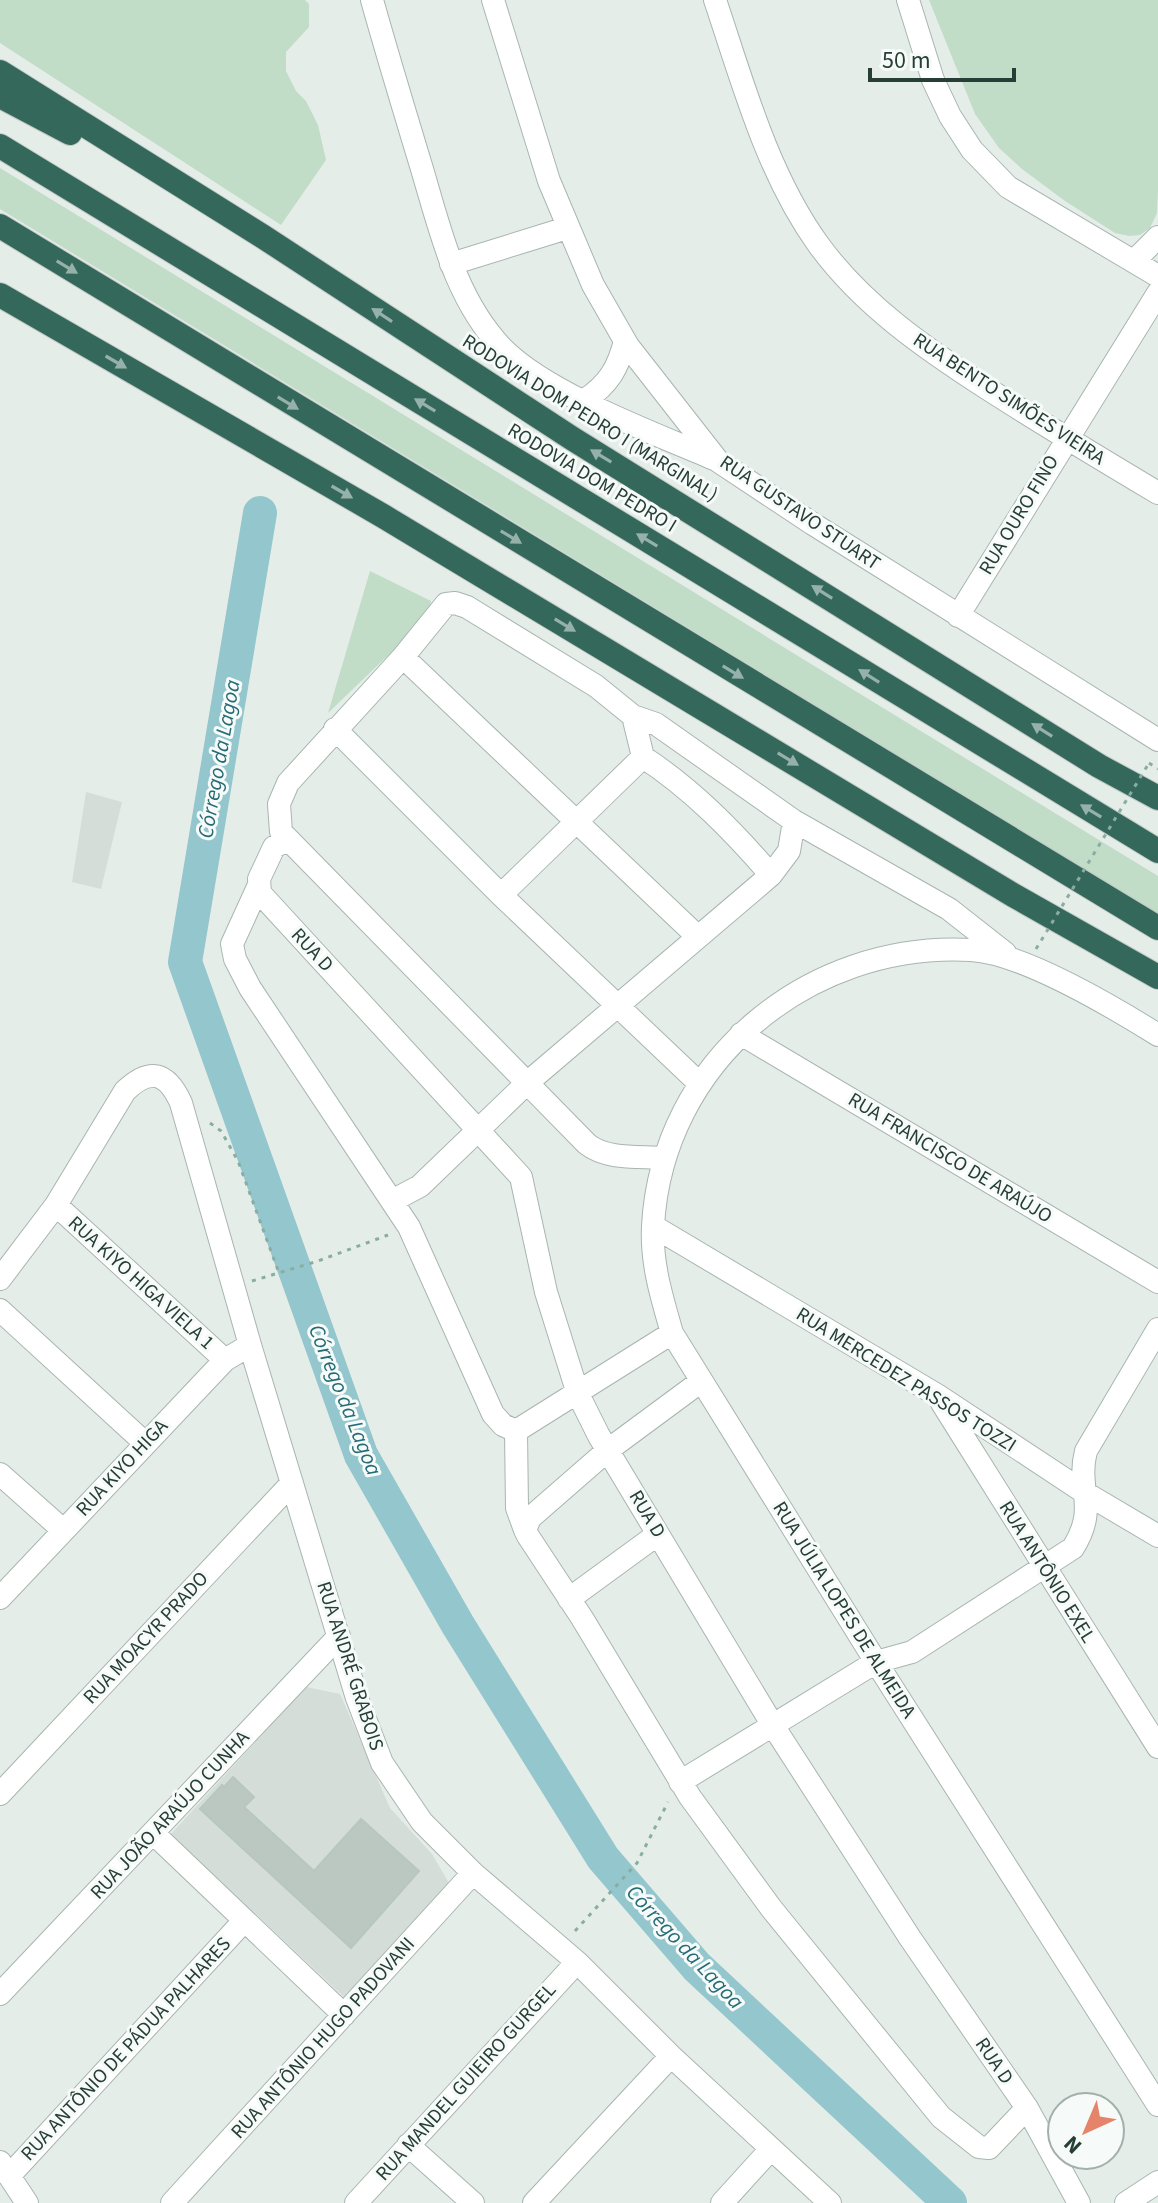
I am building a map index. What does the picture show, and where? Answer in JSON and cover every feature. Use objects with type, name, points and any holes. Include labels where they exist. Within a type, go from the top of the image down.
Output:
[{"type":"highway","name":"RODOVIA DOM PEDRO I (MARGINAL)","points":[[0,72],[262,236],[573,439],[1099,766],[1158,798]]},
{"type":"highway","points":[[0,96],[262,236]]},
{"type":"highway","name":"RODOVIA DOM PEDRO I","points":[[0,146],[1158,851]]},
{"type":"highway","points":[[0,226],[1158,928]]},
{"type":"highway","points":[[0,294],[383,516],[1013,895],[1158,977]]},
{"type":"street","points":[[372,0],[451,264],[472,310],[507,352],[554,384],[718,461]]},
{"type":"street","name":"RUA GUSTAVO STUART","points":[[493,0],[549,181],[593,285],[625,341],[718,461],[1158,740]]},
{"type":"street","name":"RUA BENTO SIMÕES VIEIRA","points":[[715,0],[751,107],[776,169],[802,220],[860,292],[909,334],[967,376],[1158,493]]},
{"type":"street","points":[[908,0],[933,80],[950,116],[972,150],[1008,187],[1158,276]]},
{"type":"street","points":[[451,264],[567,228]]},
{"type":"street","points":[[1134,261],[1158,237]]},
{"type":"street","name":"RUA OURO FINO","points":[[958,616],[1158,293]]},
{"type":"street","points":[[585,400],[601,389],[614,373],[625,341]]},
{"type":"street","points":[[664,1158],[596,1152],[281,832],[279,804],[288,783],[403,657],[446,604],[467,607],[596,686],[633,716],[656,724],[794,821],[949,909],[1010,958],[1115,1008],[1158,1035]]},
{"type":"street","points":[[403,657],[697,936]]},
{"type":"street","points":[[633,716],[643,757],[666,772],[732,830],[771,875]]},
{"type":"street","points":[[335,729],[616,1007],[700,1084]]},
{"type":"street","points":[[501,895],[643,757]]},
{"type":"street","points":[[392,1201],[420,1186],[527,1083],[771,875],[789,851],[794,821]]},
{"type":"street","points":[[287,840],[274,847],[232,944],[235,959],[250,988],[409,1227],[493,1414],[503,1425],[516,1431]]},
{"type":"street","name":"RUA D","points":[[258,887],[260,893],[521,1177],[546,1292],[578,1394],[608,1450],[772,1724],[910,1938],[1027,2108],[1079,2203]]},
{"type":"street","points":[[935,901],[948,921],[948,931],[937,951]]},
{"type":"street","name":"RUA JÚLIA LOPES DE ALMEIDA","points":[[1010,958],[973,950],[881,958],[843,969],[782,999],[741,1034],[700,1084],[679,1120],[664,1158],[653,1226],[656,1277],[672,1333],[700,1382],[1158,2105]]},
{"type":"street","name":"RUA FRANCISCO DE ARAÚJO","points":[[741,1034],[1158,1282]]},
{"type":"street","points":[[0,1279],[56,1205],[116,1104],[138,1078],[150,1075],[163,1078],[173,1087],[181,1103]]},
{"type":"street","name":"RUA ANDRÉ GRABOIS","points":[[181,1103],[250,1345],[357,1698],[382,1763],[422,1822],[473,1873],[577,1962],[671,2056],[830,2203]]},
{"type":"street","name":"RUA KIYO HIGA VIELA 1","points":[[56,1205],[225,1360]]},
{"type":"street","name":"RUA MERCEDEZ PASSOS TOZZI","points":[[653,1226],[937,1395],[1087,1494],[1158,1536]]},
{"type":"street","points":[[0,1310],[145,1443]]},
{"type":"street","points":[[680,1782],[876,1662],[912,1652],[1073,1548],[1087,1513],[1083,1470],[1086,1451],[1158,1329]]},
{"type":"street","points":[[516,1431],[672,1333]]},
{"type":"street","name":"RUA KIYO HIGA","points":[[0,1598],[225,1360],[250,1345]]},
{"type":"street","points":[[525,1530],[530,1518],[608,1450],[700,1382]]},
{"type":"street","name":"RUA ANTÔNIO EXEL","points":[[937,1395],[1158,1747]]},
{"type":"street","points":[[516,1431],[517,1508],[525,1530],[680,1782],[771,1908],[941,2117],[979,2147],[989,2148],[1027,2108]]},
{"type":"street","points":[[0,1474],[63,1530]]},
{"type":"street","name":"RUA MOACYR PRADO","points":[[0,1794],[292,1483]]},
{"type":"street","points":[[569,1599],[658,1534]]},
{"type":"street","name":"RUA JOÃO ARAÚJO CUNHA","points":[[0,1994],[339,1636]]},
{"type":"street","points":[[153,1833],[344,2015]]},
{"type":"street","name":"RUA ANTÔNIO HUGO PADOVANI","points":[[172,2203],[473,1873]]},
{"type":"street","name":"RUA ANTÔNIO DE PÁDUA PALHARES","points":[[4,2169],[243,1922]]},
{"type":"street","name":"RUA MANDEL GUIEIRO GURGEL","points":[[356,2203],[577,1962]]},
{"type":"street","points":[[534,2203],[671,2056]]},
{"type":"street","points":[[408,2145],[473,2203]]},
{"type":"street","points":[[722,2203],[771,2149]]},
{"type":"street","points":[[4,2169],[27,2203]]},
{"type":"street","points":[[1126,2203],[1158,2182]]},
{"type":"path","points":[[1036,949],[1149,763],[1158,769]]},
{"type":"path","points":[[181,1103],[221,1131],[238,1161],[282,1273]]},
{"type":"path","points":[[232,1283],[282,1273],[409,1227]]},
{"type":"path","points":[[559,1947],[637,1863],[680,1782]]},
{"type":"shaded area","points":[[86,792],[122,802],[101,889],[72,882]]},
{"type":"shaded area","points":[[306,1687],[340,1694],[390,1808],[432,1854],[449,1883],[344,1997],[171,1834]]},
{"type":"green space","points":[[0,0],[305,0],[309,4],[309,27],[286,52],[286,71],[318,125],[326,160],[281,225],[0,43]]},
{"type":"green space","points":[[929,0],[1158,0],[1158,189],[1157,213],[1150,228],[1140,235],[1115,233],[1065,201],[999,148],[975,114]]},
{"type":"green space","points":[[0,168],[1158,876],[1158,914],[0,209]]},
{"type":"green space","points":[[370,571],[431,601],[428,617],[328,713]]},
{"type":"building","points":[[233,1777],[254,1797],[244,1807],[314,1871],[361,1819],[419,1871],[351,1948],[200,1809]]},
{"type":"waterway","name":"Córrego da Lagoa","points":[[260,513],[185,962],[361,1455],[458,1625],[603,1858],[697,1967],[950,2203]]}]
